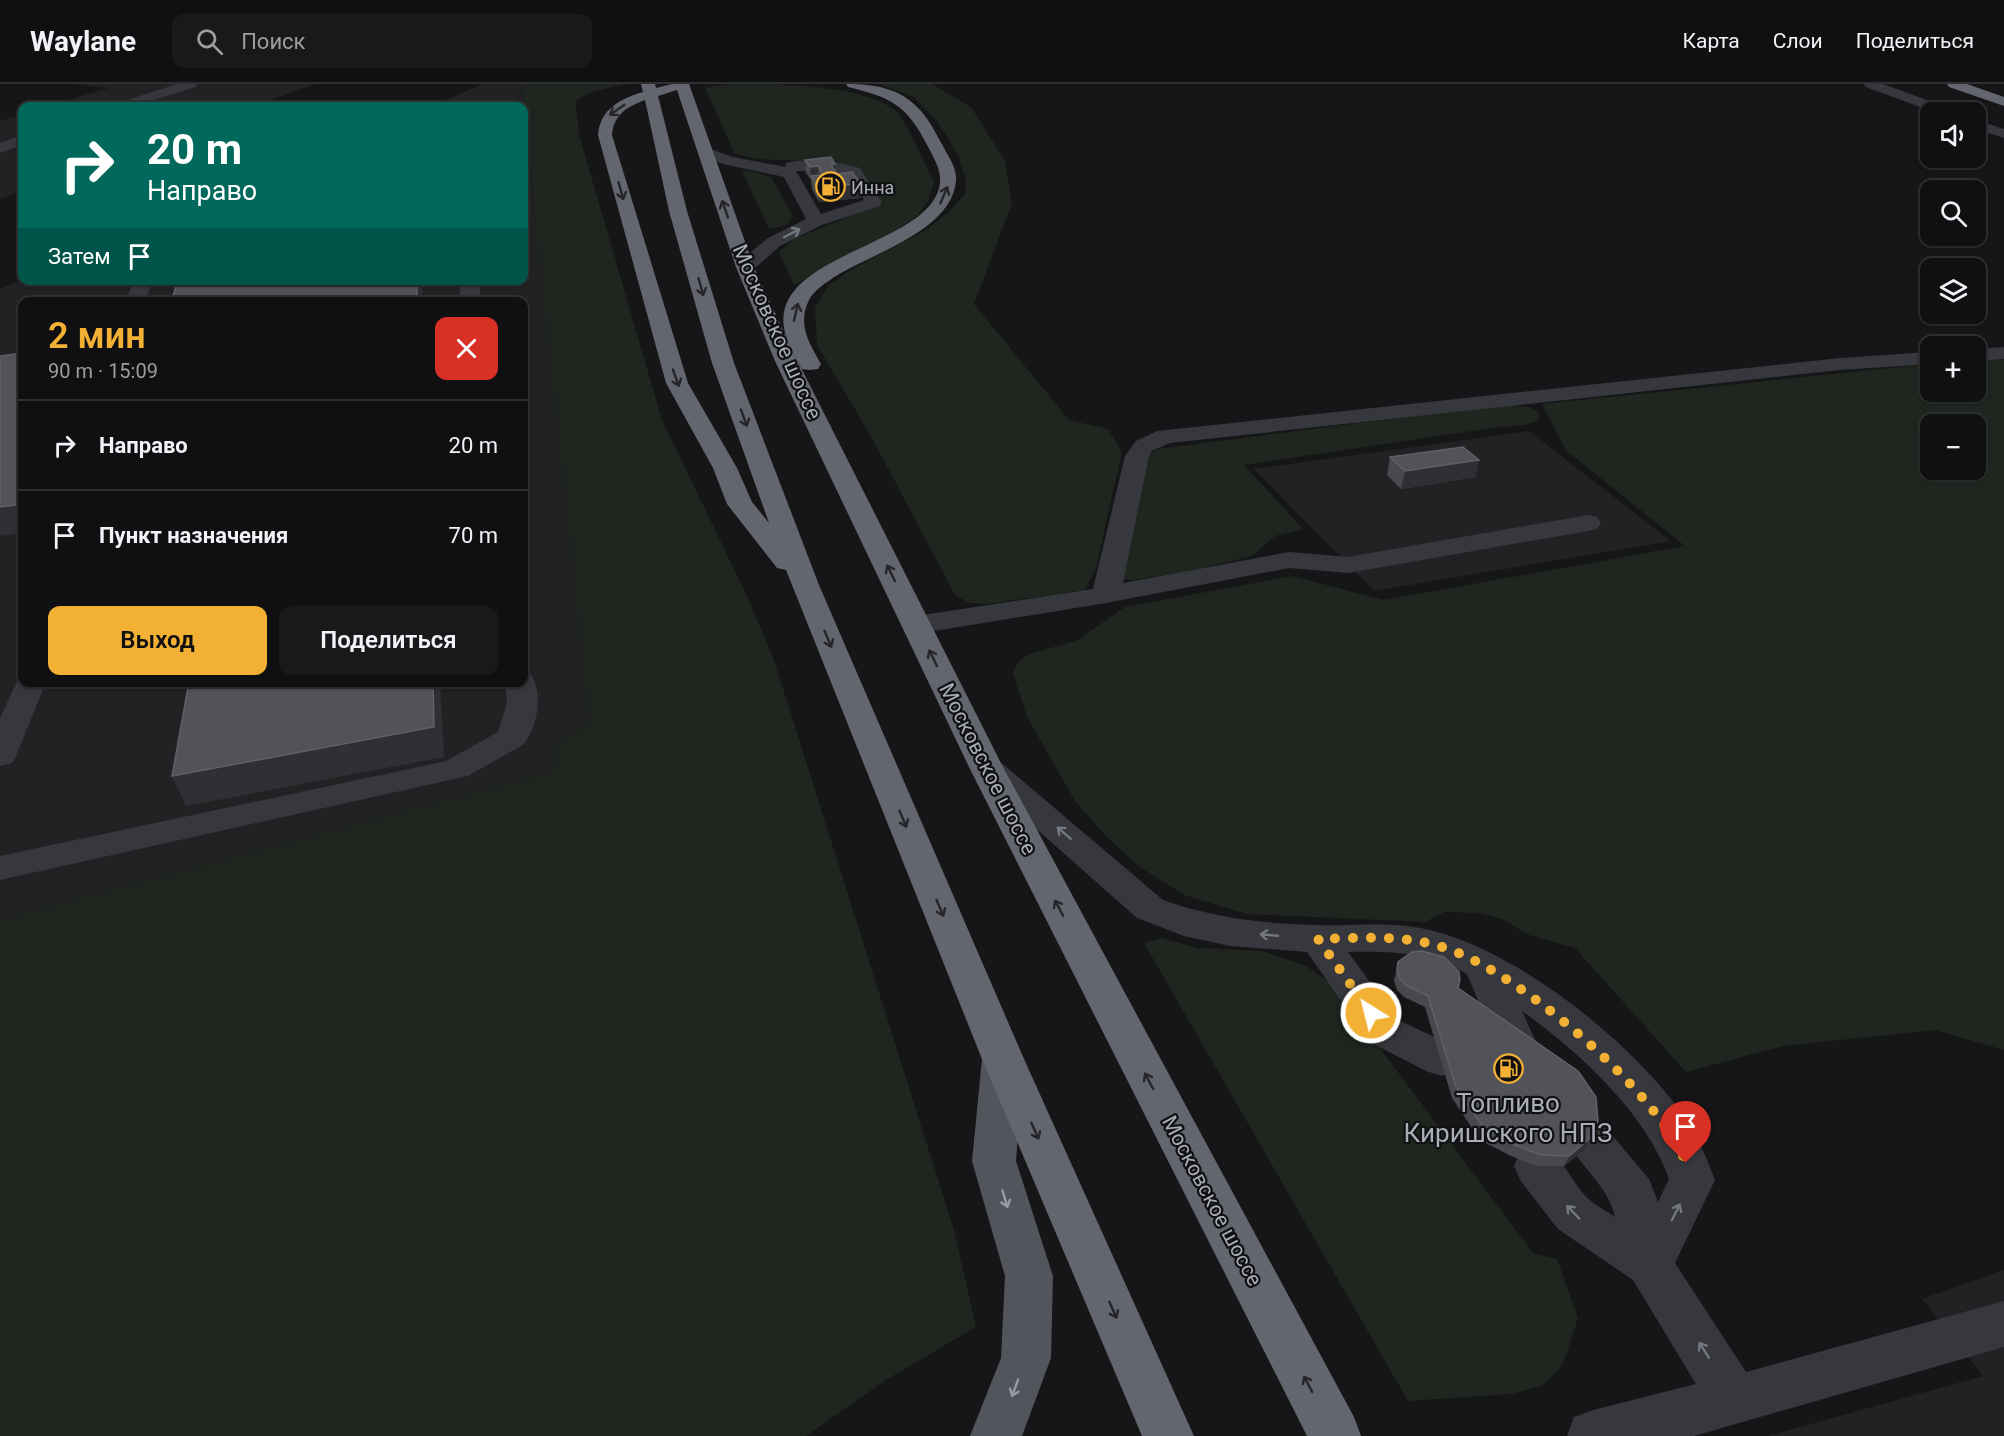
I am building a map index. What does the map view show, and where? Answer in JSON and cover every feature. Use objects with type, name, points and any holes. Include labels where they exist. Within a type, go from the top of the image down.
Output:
[{"type":"highway","points":[[648,84],[678,210],[723,363],[805,585],[1003,1059],[1168,1436]]},
{"type":"highway","name":"Московское шоссе","points":[[682,84],[745,267],[771,329],[809,408],[986,767],[1335,1436]]},
{"type":"highway","points":[[695,84],[656,93],[621,106],[607,118],[605,135],[677,383],[725,468],[740,504],[805,585]]},
{"type":"highway","points":[[1954,84],[2004,102]]},
{"type":"highway","points":[[1995,84],[2004,87]]},
{"type":"highway","points":[[809,408],[812,366],[795,333],[793,317],[799,299],[822,276],[840,264],[886,243],[928,217],[945,198],[949,180],[922,120],[914,110],[894,95],[858,85]]},
{"type":"main road","points":[[996,1436],[1026,1359],[1029,1276],[994,1161],[1003,1059]]},
{"type":"street","points":[[154,84],[186,86]]},
{"type":"street","points":[[1871,84],[1920,102]]},
{"type":"street","points":[[136,102],[186,86]]},
{"type":"street","points":[[1986,128],[2004,134]]},
{"type":"street","points":[[0,148],[18,141]]},
{"type":"street","points":[[705,152],[729,161],[790,173],[816,221]]},
{"type":"street","points":[[745,267],[774,242],[816,221],[874,202],[854,171],[824,166],[756,166]]},
{"type":"street","points":[[1986,354],[2004,353]]},
{"type":"street","points":[[1106,595],[1137,456],[1144,446],[1165,436],[1828,366],[1920,359]]},
{"type":"street","points":[[916,625],[1106,595],[1289,560],[1348,565],[1588,523]]},
{"type":"street","points":[[0,756],[29,687]]},
{"type":"street","points":[[0,868],[456,769],[513,737],[523,703],[521,687]]},
{"type":"street","points":[[986,767],[1150,909],[1184,922],[1230,932],[1318,939],[1386,937],[1445,947],[1482,964],[1559,1017],[1625,1077],[1679,1145],[1692,1180],[1650,1265]]},
{"type":"street","points":[[1318,939],[1384,1031],[1441,1059]]},
{"type":"street","points":[[1482,964],[1514,1040]]},
{"type":"street","points":[[1590,1141],[1633,1193],[1650,1265],[1735,1400]]},
{"type":"street","points":[[1536,1166],[1574,1215],[1650,1265]]},
{"type":"street","points":[[1593,1436],[1735,1400],[2004,1324]]},
{"type":"shaded area","points":[[77,84],[315,84],[265,102],[62,102],[109,88]]},
{"type":"shaded area","points":[[484,84],[521,84],[523,102],[441,102]]},
{"type":"shaded area","points":[[521,84],[626,84],[590,92],[575,102],[580,138],[662,420],[747,596],[774,660],[954,1230],[976,1327],[886,1380],[806,1436],[0,1436],[0,920],[553,772],[557,743],[590,724],[528,149],[528,102],[523,102]]},
{"type":"shaded area","points":[[733,84],[796,85],[820,88],[864,96],[883,103],[897,112],[902,119],[934,181],[928,201],[918,215],[897,230],[794,285],[779,252],[794,239],[883,203],[856,167],[829,162],[757,159],[734,153],[705,87]]},
{"type":"shaded area","points":[[879,84],[932,84],[971,107],[1005,161],[1012,203],[974,304],[1069,420],[1108,429],[1122,452],[1096,568],[1085,590],[988,604],[969,603],[955,595],[873,440],[817,345],[815,307],[828,286],[852,269],[926,230],[949,212],[965,194],[966,180],[958,155],[937,121],[914,97]]},
{"type":"shaded area","points":[[18,115],[18,192],[0,199],[0,121]]},
{"type":"shaded area","points":[[528,147],[590,724],[557,743],[553,772],[0,920],[0,289],[18,281],[18,285],[528,285]]},
{"type":"shaded area","points":[[742,171],[752,171],[771,177],[793,216],[787,225],[769,229]]},
{"type":"shaded area","points":[[2004,360],[2004,1050],[1935,1030],[1783,1046],[1686,1072],[1575,948],[1526,934],[1505,920],[1479,913],[1444,912],[1425,922],[1246,914],[1184,895],[1137,865],[1104,834],[1075,801],[1027,717],[1013,673],[1018,662],[1029,654],[1076,641],[1125,607],[1292,576],[1384,600],[1685,546],[1566,450],[1542,404],[1920,365],[1920,402],[1986,402],[1986,361]]},
{"type":"shaded area","points":[[1507,404],[1529,407],[1539,413],[1538,421],[1524,425],[1244,465],[1303,529],[1275,536],[1252,556],[1185,572],[1133,580],[1117,578],[1146,457],[1157,449]]},
{"type":"shaded area","points":[[1529,431],[1671,541],[1374,591],[1254,469]]},
{"type":"shaded area","points":[[1161,938],[1198,948],[1263,951],[1306,966],[1332,984],[1534,1254],[1557,1259],[1578,1318],[1563,1364],[1544,1385],[1511,1394],[1408,1401],[1144,943]]},
{"type":"shaded area","points":[[2004,1270],[2004,1436],[1768,1436],[1983,1376],[1922,1299]]},
{"type":"building","points":[[831,157],[835,164],[831,165],[837,174],[852,172],[861,184],[818,188],[811,176],[823,175],[818,166],[810,167],[805,160]]},
{"type":"building","points":[[176,285],[417,285],[417,297],[173,297]]},
{"type":"building","points":[[18,354],[18,505],[0,507],[0,356]]},
{"type":"building","points":[[1463,447],[1479,460],[1405,471],[1390,457]]},
{"type":"building","points":[[188,687],[433,687],[434,727],[172,776]]},
{"type":"building","points":[[1422,951],[1444,957],[1459,972],[1458,988],[1578,1071],[1596,1097],[1598,1121],[1588,1140],[1569,1156],[1541,1155],[1484,1129],[1456,1087],[1428,996],[1407,986],[1400,979],[1397,970],[1398,962],[1412,952]]},
{"type":"place","name":"Инна","points":[[830,187]]},
{"type":"place","name":"Топливо Киришского НПЗ","points":[[1508,1069]]},
{"type":"route","points":[[1371,1013],[1318,939],[1386,937],[1445,947],[1482,964],[1559,1017],[1625,1077],[1679,1145],[1686,1163]]}]
